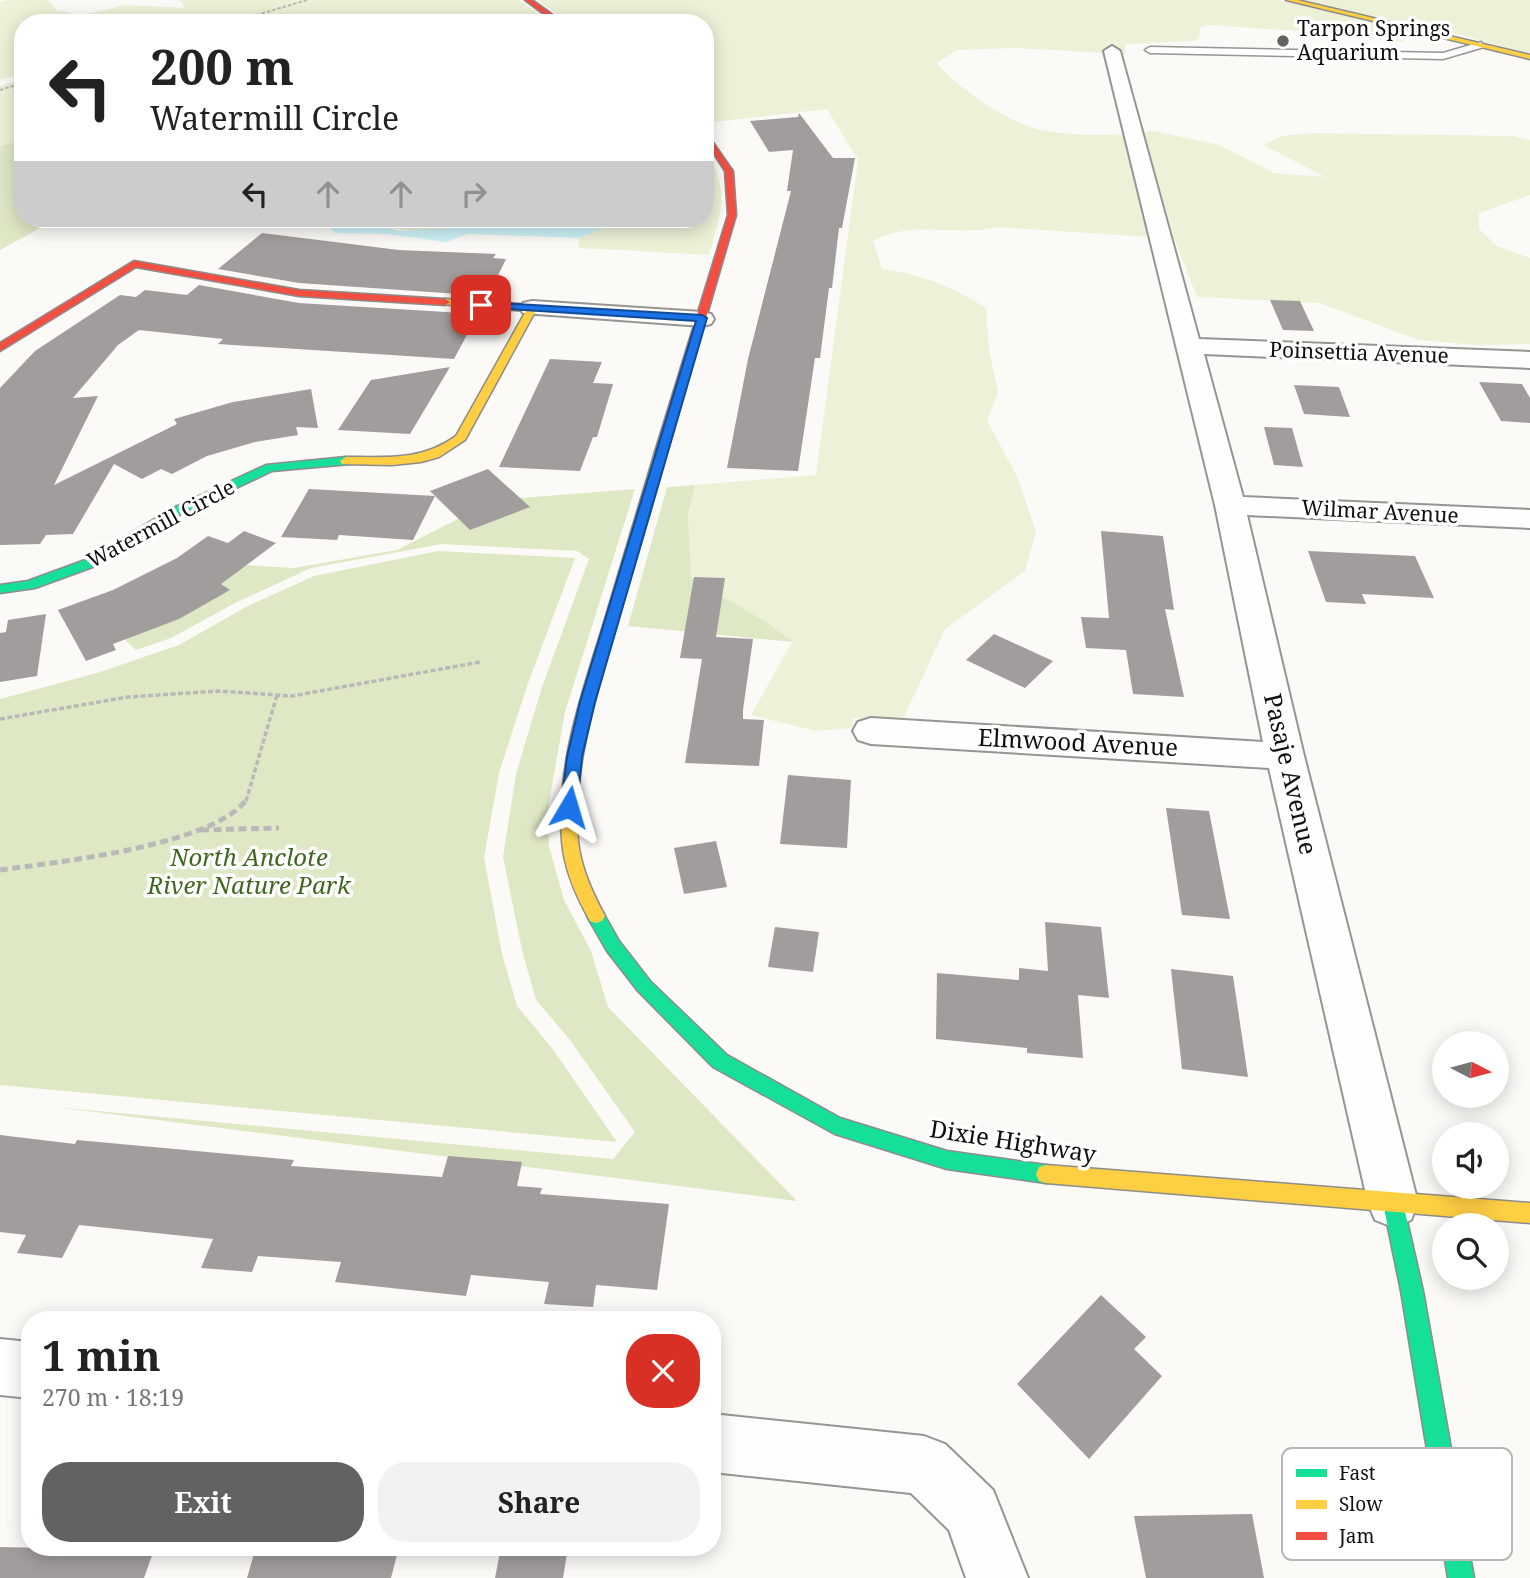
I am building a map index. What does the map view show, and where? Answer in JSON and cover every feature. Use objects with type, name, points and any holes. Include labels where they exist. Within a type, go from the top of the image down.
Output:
[{"type":"street","points":[[528,0],[548,14]]},
{"type":"street","points":[[1289,0],[1530,57]]},
{"type":"street","name":"Pasaje Avenue","points":[[1112,51],[1230,505],[1284,756],[1393,1203]]},
{"type":"street","name":"Dixie Highway","points":[[714,146],[728,165],[734,191],[732,215],[587,702],[575,757],[569,807],[570,842],[585,897],[613,946],[644,986],[720,1061],[835,1125],[947,1160],[1063,1176],[1530,1213]]},
{"type":"street","points":[[0,348],[134,264],[299,293],[702,318]]},
{"type":"street","name":"Watermill Circle","points":[[0,589],[30,585],[93,562],[177,511],[270,468],[324,461],[416,460],[443,453],[461,438],[532,308]]},
{"type":"street","name":"Poinsettia Avenue","points":[[1188,345],[1530,360]]},
{"type":"street","name":"Wilmar Avenue","points":[[1230,505],[1530,519]]},
{"type":"street","name":"Elmwood Avenue","points":[[871,731],[1284,756]]},
{"type":"street","points":[[1393,1203],[1412,1291],[1439,1448]]},
{"type":"street","points":[[0,1367],[21,1369]]},
{"type":"street","points":[[721,1444],[924,1465],[972,1511],[997,1578]]},
{"type":"street","points":[[1458,1560],[1461,1578]]},
{"type":"lane","points":[[1150,50],[1443,56],[1481,44]]},
{"type":"path","points":[[260,14],[307,0]]},
{"type":"path","points":[[0,719],[128,697],[218,691],[292,696],[480,662]]},
{"type":"path","points":[[200,831],[246,802],[277,695]]},
{"type":"path","points":[[0,870],[122,852],[200,831],[279,828]]},
{"type":"green space","points":[[48,0],[56,10],[73,13],[14,14],[14,76],[0,80],[0,2]]},
{"type":"green space","points":[[175,0],[519,0],[539,14],[88,14],[125,5],[184,8],[182,2]]},
{"type":"green space","points":[[537,0],[1278,0],[1418,32],[1403,41],[1390,42],[1357,35],[1209,25],[1200,27],[1199,38],[1193,41],[1125,44],[1125,54],[1121,54],[1120,49],[1103,48],[1103,53],[1014,48],[957,50],[937,63],[957,83],[985,104],[1029,127],[1073,134],[1124,134],[1150,237],[998,227],[983,230],[903,231],[887,234],[873,241],[882,269],[936,282],[986,308],[989,350],[998,392],[987,421],[1017,476],[1036,532],[1025,571],[945,629],[902,721],[853,718],[852,728],[816,731],[751,715],[792,642],[766,622],[691,578],[688,514],[695,485],[816,475],[858,160],[827,109],[714,122],[714,14],[557,14]]},
{"type":"green space","points":[[1300,0],[1530,0],[1530,54],[1427,26],[1424,28]]},
{"type":"green space","points":[[14,82],[14,142],[0,146],[0,86]]},
{"type":"green space","points":[[1154,131],[1219,145],[1274,173],[1325,177],[1264,145],[1282,136],[1312,133],[1513,136],[1530,140],[1530,195],[1479,213],[1479,229],[1497,246],[1530,258],[1530,344],[1476,345],[1419,340],[1319,303],[1197,297],[1174,238],[1144,132]]},
{"type":"green space","points":[[14,142],[14,228],[40,228],[0,250],[0,146]]},
{"type":"green space","points":[[714,165],[721,188],[721,200],[709,255],[579,248],[579,238],[602,228],[714,228]]},
{"type":"green space","points":[[392,228],[465,228],[425,231]]},
{"type":"green space","points":[[695,485],[688,514],[691,578],[766,622],[793,642],[628,626],[667,487]]},
{"type":"green space","points":[[635,489],[565,712],[548,808],[549,846],[564,900],[591,951],[608,1007],[797,1201],[55,1107],[613,1159],[635,1132],[570,1040],[536,1000],[522,950],[503,857],[516,774],[542,687],[589,559],[577,551],[442,544],[311,568],[237,602],[171,638],[136,650],[89,606],[214,563],[294,568],[397,550],[495,500]]},
{"type":"green space","name":"North Anclote River Nature Park","points":[[438,551],[575,558],[527,686],[499,773],[484,858],[502,954],[517,1006],[552,1048],[617,1142],[0,1085],[0,699],[97,673],[179,645],[246,607],[314,576]]},
{"type":"water","points":[[330,228],[390,228],[398,231],[456,228],[604,228],[579,238],[468,234],[446,242],[386,234],[335,233]]},
{"type":"building","points":[[799,113],[833,158],[855,158],[842,228],[839,228],[820,358],[815,358],[798,471],[727,468],[748,359],[791,191],[787,191],[793,150],[769,152],[750,121],[798,117]]},
{"type":"building","points":[[262,233],[399,250],[496,254],[493,258],[506,259],[488,296],[299,283],[218,269]]},
{"type":"building","points":[[199,285],[299,303],[478,314],[454,359],[218,344],[223,339],[139,330],[118,345],[73,398],[98,396],[54,485],[177,424],[174,419],[233,402],[311,389],[318,428],[296,427],[298,435],[255,442],[207,456],[172,474],[161,469],[142,479],[114,464],[73,534],[46,535],[40,544],[0,545],[0,388],[35,351],[120,295],[136,297],[145,290],[187,295]]},
{"type":"building","points":[[1270,300],[1300,301],[1314,331],[1283,330]]},
{"type":"building","points":[[550,359],[602,362],[593,383],[613,384],[597,437],[593,437],[580,471],[499,467]]},
{"type":"building","points":[[450,367],[410,434],[338,430],[371,380]]},
{"type":"building","points":[[1479,382],[1522,384],[1530,398],[1530,423],[1501,421]]},
{"type":"building","points":[[1294,385],[1339,387],[1350,417],[1304,414]]},
{"type":"building","points":[[1264,427],[1292,428],[1303,467],[1274,465]]},
{"type":"building","points":[[488,469],[530,507],[470,530],[430,491]]},
{"type":"building","points":[[309,489],[435,496],[413,540],[339,535],[337,540],[281,537]]},
{"type":"building","points":[[244,531],[276,543],[221,584],[230,590],[179,619],[113,644],[116,650],[86,661],[58,610],[113,590],[177,558],[208,536],[228,543]]},
{"type":"building","points":[[1101,531],[1163,536],[1174,610],[1165,609],[1184,697],[1133,694],[1126,650],[1086,648],[1081,617],[1109,618]]},
{"type":"building","points":[[1308,551],[1415,556],[1434,598],[1362,594],[1366,604],[1326,602]]},
{"type":"building","points":[[694,577],[725,578],[716,637],[753,639],[743,719],[764,720],[759,766],[685,763],[702,659],[680,658]]},
{"type":"building","points":[[46,614],[37,676],[0,682],[0,633],[6,632],[8,620]]},
{"type":"building","points":[[994,634],[1053,661],[1025,688],[966,660]]},
{"type":"building","points":[[788,775],[851,780],[847,848],[780,844]]},
{"type":"building","points":[[1166,808],[1209,811],[1230,919],[1182,915]]},
{"type":"building","points":[[716,841],[727,887],[684,894],[674,848]]},
{"type":"building","points":[[1045,922],[1101,927],[1109,998],[1078,995],[1083,1058],[1027,1053],[1027,1048],[936,1039],[937,973],[1019,980],[1019,968],[1048,971]]},
{"type":"building","points":[[775,927],[819,932],[813,972],[768,967]]},
{"type":"building","points":[[1171,969],[1233,976],[1248,1077],[1182,1069]]},
{"type":"building","points":[[0,1135],[75,1144],[77,1140],[294,1160],[291,1166],[442,1177],[448,1156],[522,1162],[517,1186],[542,1188],[540,1194],[669,1204],[657,1290],[596,1285],[593,1307],[544,1304],[549,1282],[471,1275],[466,1296],[335,1282],[341,1262],[258,1256],[252,1272],[201,1268],[213,1239],[79,1225],[62,1258],[17,1253],[26,1235],[0,1232]]},
{"type":"building","points":[[1101,1295],[1146,1337],[1134,1349],[1162,1376],[1089,1459],[1017,1384]]},
{"type":"building","points":[[1252,1514],[1264,1578],[1146,1578],[1134,1516]]},
{"type":"building","points":[[0,1547],[21,1547],[21,1556],[152,1556],[144,1578],[0,1578]]},
{"type":"building","points":[[253,1556],[397,1556],[391,1578],[247,1578]]},
{"type":"building","points":[[499,1556],[567,1556],[563,1578],[495,1578]]},
{"type":"traffic: fast","points":[[0,589],[30,585],[93,562],[177,511],[270,468],[346,461]]},
{"type":"traffic: fast","points":[[596,916],[613,946],[644,986],[720,1061],[835,1125],[947,1160],[1046,1174]]},
{"type":"traffic: fast","points":[[1393,1203],[1412,1291],[1439,1448]]},
{"type":"traffic: fast","points":[[1458,1560],[1461,1578]]},
{"type":"traffic: slow","points":[[1289,0],[1530,57]]},
{"type":"traffic: slow","points":[[346,461],[421,458],[448,448],[461,438],[532,308],[445,302]]},
{"type":"traffic: slow","points":[[596,916],[579,880],[571,850],[569,813],[574,760],[593,682],[661,452]]},
{"type":"traffic: slow","points":[[1046,1174],[1530,1213]]},
{"type":"traffic: jam","points":[[528,0],[548,14]]},
{"type":"traffic: jam","points":[[661,452],[732,215],[729,171],[714,147]]},
{"type":"traffic: jam","points":[[0,348],[134,264],[299,293],[445,302]]},
{"type":"place","name":"Tarpon Springs Aquarium","points":[[1283,41]]},
{"type":"route","points":[[481,305],[702,318],[587,702],[575,757],[569,807]]}]
